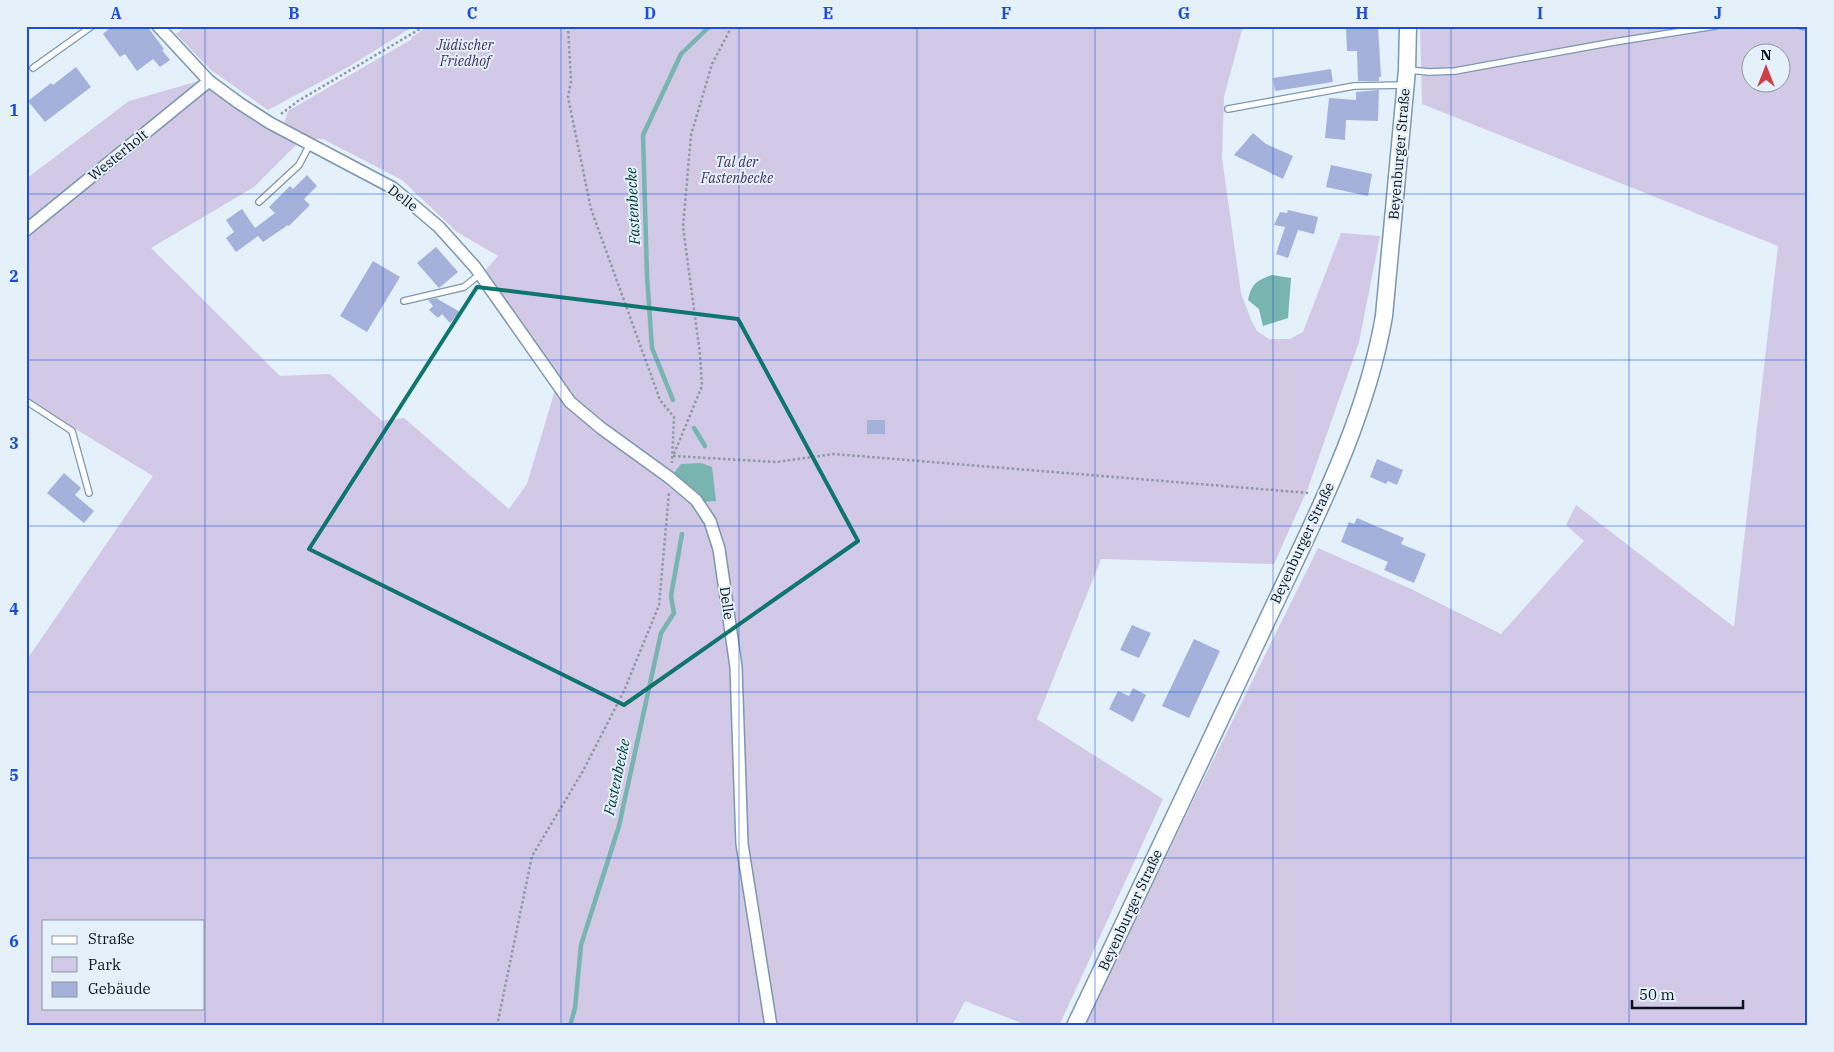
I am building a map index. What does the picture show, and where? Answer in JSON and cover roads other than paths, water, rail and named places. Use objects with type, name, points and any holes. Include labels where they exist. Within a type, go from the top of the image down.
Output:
[{"type":"main road","name":"Beyenburger Straße","points":[[1076,1026],[1325,494],[1362,403],[1379,344],[1388,281],[1406,78],[1408,26]]},
{"type":"street","name":"Delle","points":[[158,26],[209,81],[270,123],[393,188],[439,227],[480,274],[570,402],[600,428],[670,478],[696,500],[710,521],[719,549],[736,667],[742,844],[771,1026]]},
{"type":"street","name":"Westerholt","points":[[26,230],[209,81]]},
{"type":"lane","points":[[33,68],[92,26]]},
{"type":"lane","points":[[1228,109],[1406,78],[1429,72],[1455,71],[1715,26]]},
{"type":"lane","points":[[1801,26],[1808,27]]},
{"type":"lane","points":[[259,202],[299,165],[310,144]]},
{"type":"lane","points":[[404,300],[464,287],[480,274]]},
{"type":"lane","points":[[26,401],[72,431],[89,494]]},
{"type":"waterway","name":"Fastenbecke","points":[[673,400],[652,348],[647,276],[643,135],[681,54],[710,26]]},
{"type":"waterway","name":"Fastenbecke","points":[[694,428],[705,446]]},
{"type":"waterway","name":"Fastenbecke","points":[[570,1026],[575,1008],[581,945],[619,826],[661,633],[674,613],[671,596],[682,534]]},
{"type":"park label","name":"Jüdischer Friedhof","points":[[465,54]]},
{"type":"park label","name":"Tal der Fastenbecke","points":[[737,170]]}]
